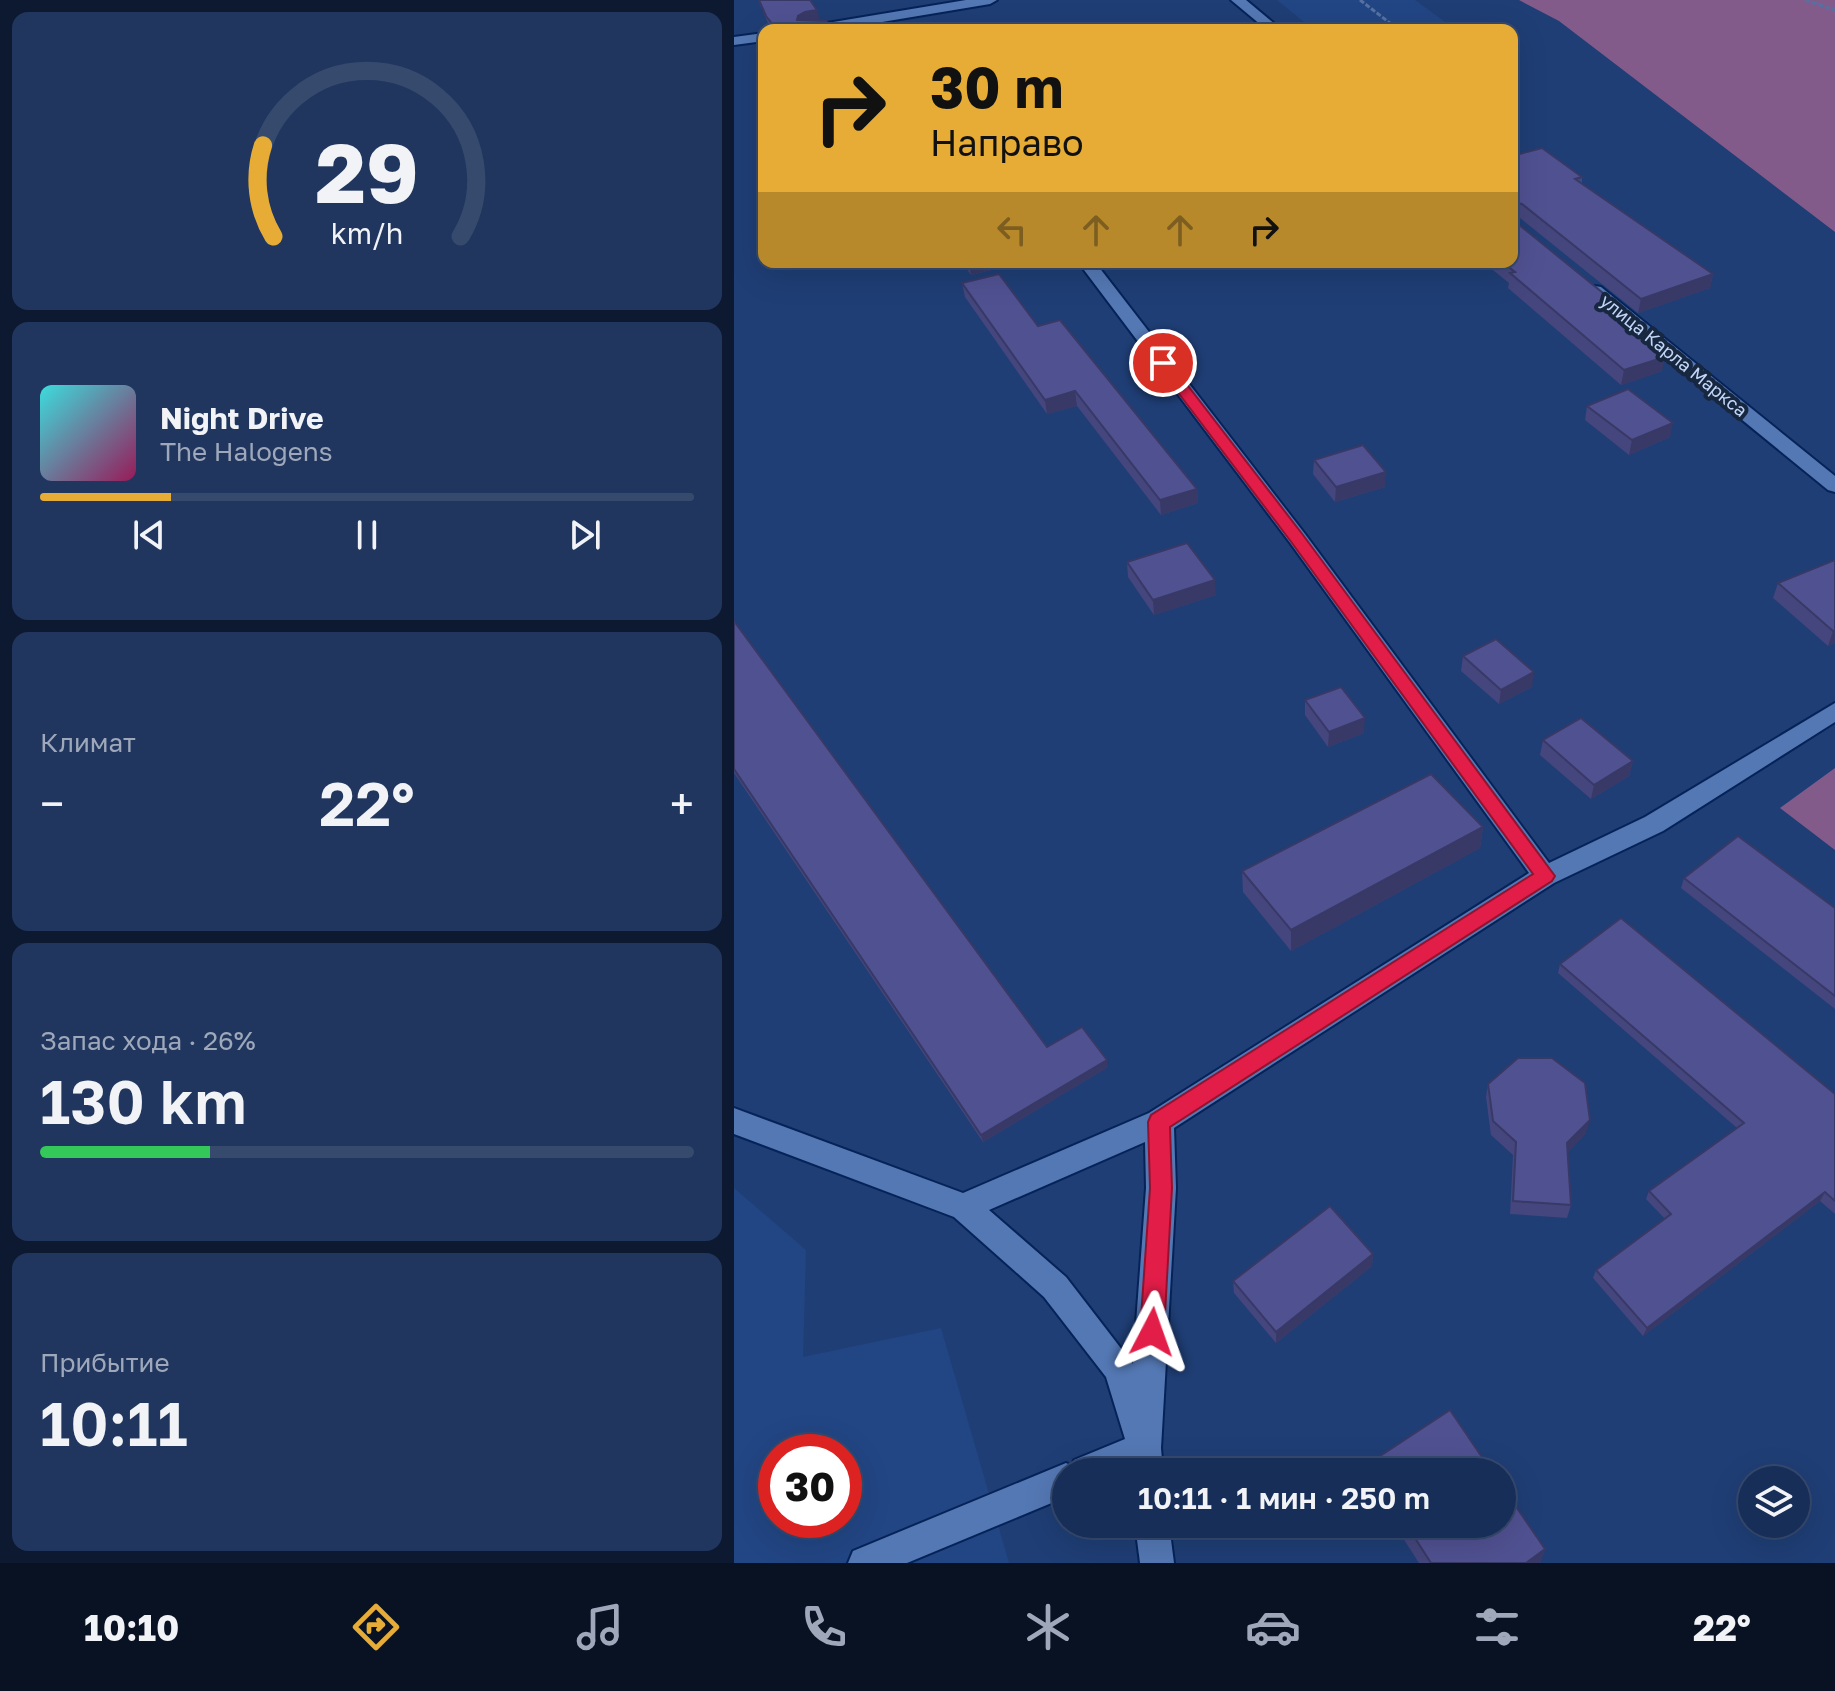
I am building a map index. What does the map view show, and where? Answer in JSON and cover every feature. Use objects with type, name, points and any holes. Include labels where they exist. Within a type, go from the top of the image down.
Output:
[{"type":"street","points":[[888,0],[905,24]]},
{"type":"street","points":[[848,24],[990,0]]},
{"type":"street","points":[[1238,0],[1268,24]]},
{"type":"street","points":[[734,41],[758,38]]},
{"type":"street","points":[[1091,268],[1298,539],[1545,876]]},
{"type":"street","name":"улица Карла Маркса","points":[[1584,282],[1835,486]]},
{"type":"street","points":[[964,1207],[1159,1122],[1545,876],[1654,824],[1835,711]]},
{"type":"street","points":[[734,1121],[964,1207],[1055,1287],[1119,1368],[1144,1458]]},
{"type":"street","points":[[1145,1458],[1161,1188],[1159,1122]]},
{"type":"street","points":[[865,1563],[1052,1486]]},
{"type":"street","points":[[1154,1538],[1157,1563]]},
{"type":"path","points":[[1360,0],[1391,24]]},
{"type":"path","points":[[1805,0],[1835,10]]},
{"type":"shaded area","points":[[1277,0],[1415,0],[1448,24],[1307,24]]},
{"type":"shaded area","points":[[1519,0],[1835,0],[1835,232],[1559,21]]},
{"type":"shaded area","points":[[1835,768],[1835,850],[1780,808]]},
{"type":"shaded area","points":[[734,1188],[806,1250],[803,1357],[941,1328],[1009,1563],[734,1563]]},
{"type":"building","points":[[759,0],[810,0],[817,10],[805,12],[797,20],[826,21],[828,24],[772,24]]},
{"type":"building","points":[[1542,148],[1582,177],[1575,179],[1713,274],[1641,299],[1518,203],[1518,154]]},
{"type":"building","points":[[1518,224],[1619,306],[1607,311],[1665,357],[1624,370],[1510,273],[1515,272],[1510,268],[1518,268]]},
{"type":"building","points":[[999,274],[1038,326],[1060,320],[1197,489],[1160,500],[1075,391],[1045,400],[962,283]]},
{"type":"building","points":[[1628,389],[1673,423],[1632,440],[1587,406]]},
{"type":"building","points":[[1363,445],[1386,472],[1336,487],[1314,460]]},
{"type":"building","points":[[1187,543],[1215,580],[1153,600],[1127,562]]},
{"type":"building","points":[[1835,560],[1835,631],[1833,631],[1778,583]]},
{"type":"building","points":[[734,621],[1047,1047],[1082,1027],[1107,1060],[981,1135],[734,769]]},
{"type":"building","points":[[1496,639],[1534,672],[1501,690],[1463,656]]},
{"type":"building","points":[[1341,687],[1365,718],[1329,732],[1305,700]]},
{"type":"building","points":[[1581,718],[1633,761],[1594,785],[1543,740]]},
{"type":"building","points":[[1431,774],[1483,827],[1291,930],[1242,871]]},
{"type":"building","points":[[1738,836],[1835,908],[1835,996],[1684,878]]},
{"type":"building","points":[[1621,918],[1835,1094],[1835,1201],[1825,1192],[1647,1328],[1596,1270],[1671,1214],[1649,1191],[1744,1123],[1560,964]]},
{"type":"building","points":[[1518,1058],[1552,1058],[1585,1083],[1590,1120],[1567,1143],[1571,1205],[1513,1201],[1516,1142],[1493,1121],[1488,1084]]},
{"type":"building","points":[[1330,1206],[1373,1254],[1276,1332],[1233,1281]]},
{"type":"building","points":[[1450,1410],[1483,1458],[1377,1458]]},
{"type":"building","points":[[1516,1507],[1545,1549],[1526,1563],[1431,1563],[1415,1538],[1516,1538]]},
{"type":"route","points":[[1152,1332],[1161,1188],[1159,1122],[1545,876],[1298,539],[1163,363]]}]
